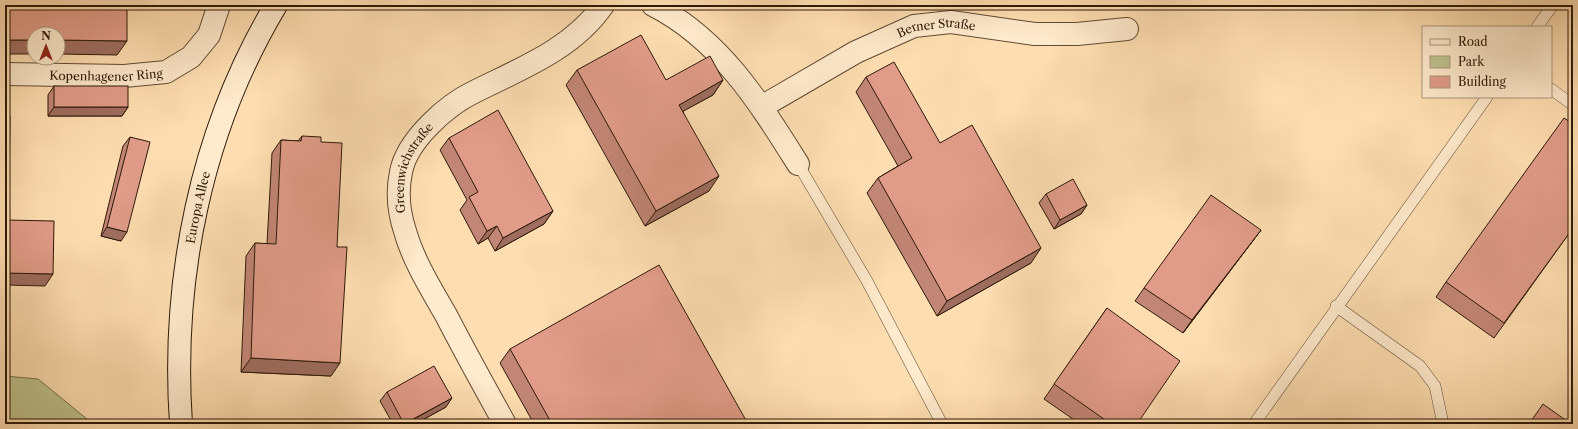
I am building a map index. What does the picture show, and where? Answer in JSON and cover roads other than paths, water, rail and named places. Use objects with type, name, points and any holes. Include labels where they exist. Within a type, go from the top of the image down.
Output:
[{"type":"street","name":"Kopenhagener Ring","points":[[5,74],[124,76],[166,72],[191,57],[209,35],[219,5]]},
{"type":"street","name":"Europa Allee","points":[[181,424],[178,383],[180,316],[184,270],[198,200],[220,125],[242,70],[263,27],[276,5]]},
{"type":"street","name":"Greenwichstraße","points":[[505,424],[424,276],[405,232],[398,202],[401,171],[416,141],[437,117],[470,94],[552,52],[576,35],[595,17],[603,5]]},
{"type":"street","points":[[653,5],[701,36],[762,106],[798,164]]},
{"type":"street","name":"Berner Straße","points":[[762,106],[856,52],[914,26],[951,22],[1035,34],[1077,34],[1127,29]]},
{"type":"lane","points":[[1538,26],[1553,5]]},
{"type":"lane","points":[[1552,90],[1573,105]]},
{"type":"lane","points":[[1254,424],[1336,306],[1486,98]]},
{"type":"lane","points":[[798,164],[867,281],[942,424]]},
{"type":"lane","points":[[1336,306],[1420,366],[1435,386],[1443,424]]}]
